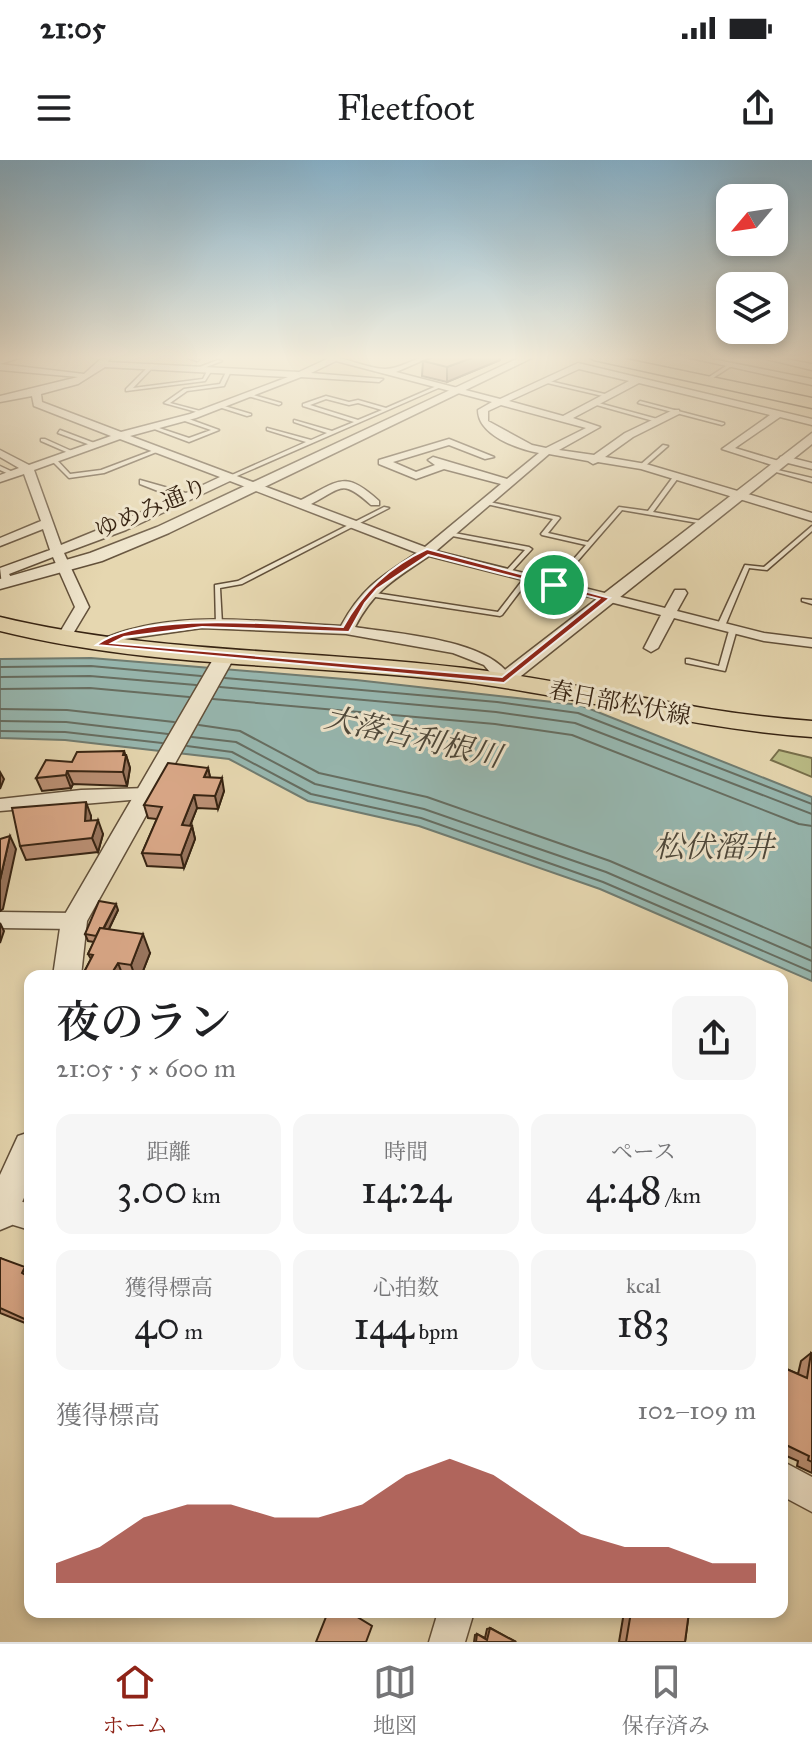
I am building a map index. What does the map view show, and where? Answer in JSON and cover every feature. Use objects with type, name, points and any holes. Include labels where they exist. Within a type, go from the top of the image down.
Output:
[{"type":"main road","name":"春日部松伏線","points":[[0,624],[63,639],[223,660],[504,680],[688,717],[811,731]]},
{"type":"street","points":[[91,425],[427,552],[727,628],[812,643]]},
{"type":"street","points":[[0,479],[118,436],[159,425]]},
{"type":"street","name":"ゆめみ通り","points":[[4,583],[65,566],[163,530],[386,425]]},
{"type":"street","points":[[486,425],[504,450]]},
{"type":"street","points":[[346,630],[361,602],[369,594],[427,552],[546,452],[595,427],[589,425]]},
{"type":"street","points":[[593,461],[629,435],[650,425]]},
{"type":"street","points":[[762,425],[727,449],[778,464],[812,466]]},
{"type":"street","points":[[101,645],[122,635],[218,624],[346,630],[456,649],[489,662],[500,671],[504,680],[812,437]]},
{"type":"street","points":[[444,465],[416,476],[383,462],[449,442],[546,452],[642,466],[812,517]]},
{"type":"street","points":[[472,474],[504,450]]},
{"type":"street","points":[[416,452],[444,465],[509,483]]},
{"type":"street","points":[[0,453],[28,469],[57,551],[82,607],[63,639]]},
{"type":"street","points":[[4,583],[2,572],[122,527],[228,478]]},
{"type":"street","points":[[144,482],[185,497]]},
{"type":"street","points":[[300,505],[343,483],[355,485],[381,506]]},
{"type":"street","points":[[0,542],[47,523]]},
{"type":"street","points":[[651,648],[680,593]]},
{"type":"street","points":[[68,970],[74,921],[223,660]]},
{"type":"street","points":[[0,805],[81,796],[148,794]]},
{"type":"street","points":[[0,920],[74,921]]},
{"type":"street","points":[[11,1213],[24,1168]]},
{"type":"street","points":[[788,1481],[812,1496]]},
{"type":"street","points":[[447,1642],[454,1618]]},
{"type":"lane","points":[[151,427],[189,440],[216,430],[202,425]]},
{"type":"lane","points":[[308,425],[332,433]]},
{"type":"lane","points":[[228,478],[351,425]]},
{"type":"lane","points":[[269,429],[311,442]]},
{"type":"lane","points":[[60,432],[95,445]]},
{"type":"lane","points":[[43,440],[73,453]]},
{"type":"lane","points":[[642,466],[665,446]]},
{"type":"lane","points":[[54,460],[69,476],[102,472],[156,451]]},
{"type":"lane","points":[[778,464],[812,480]]},
{"type":"lane","points":[[0,468],[13,474]]},
{"type":"lane","points":[[650,513],[675,478]]},
{"type":"lane","points":[[485,503],[557,518],[544,534],[590,544]]},
{"type":"lane","points":[[218,624],[217,586],[240,583],[353,525],[381,506]]},
{"type":"lane","points":[[554,585],[621,508],[702,523]]},
{"type":"lane","points":[[689,661],[722,669],[727,628],[747,566],[765,569],[812,528]]},
{"type":"lane","points":[[449,534],[529,549],[507,573]]},
{"type":"lane","points":[[369,594],[500,614],[527,578]]},
{"type":"green space","points":[[779,750],[812,758],[812,777],[771,760]]},
{"type":"water","name":"松伏溜井","points":[[91,658],[356,680],[580,705],[812,797],[812,981],[600,889],[419,826],[308,801],[229,759],[65,740],[0,738],[0,659]]},
{"type":"building","points":[[124,751],[123,772],[67,771],[66,775],[36,778],[46,760],[72,762],[77,752]]},
{"type":"building","points":[[168,763],[208,768],[204,777],[222,778],[215,796],[194,795],[182,825],[192,826],[181,855],[142,853],[162,807],[144,805]]},
{"type":"building","points":[[86,802],[85,821],[98,820],[92,838],[20,846],[12,808]]},
{"type":"building","points":[[10,836],[0,880],[0,839]]},
{"type":"building","points":[[99,901],[116,904],[96,936],[85,934]]},
{"type":"building","points":[[100,928],[143,934],[131,965],[118,963],[114,970],[85,970],[93,955],[88,954]]},
{"type":"building","points":[[0,1258],[24,1267],[24,1319],[0,1308]]},
{"type":"building","points":[[811,1353],[812,1462],[808,1460],[809,1456],[788,1446],[788,1370],[807,1378]]},
{"type":"building","points":[[326,1618],[359,1618],[372,1626],[366,1642],[316,1642]]},
{"type":"building","points":[[630,1618],[688,1618],[685,1642],[626,1642]]},
{"type":"building","points":[[490,1628],[516,1642],[476,1642],[477,1634],[487,1640]]},
{"type":"route","points":[[427,552],[554,585],[605,598],[504,680],[101,645],[122,635],[202,624],[346,630],[361,602],[374,587],[427,552]]},
{"type":"water label","name":"大落古利根川","points":[[413,737]]}]
